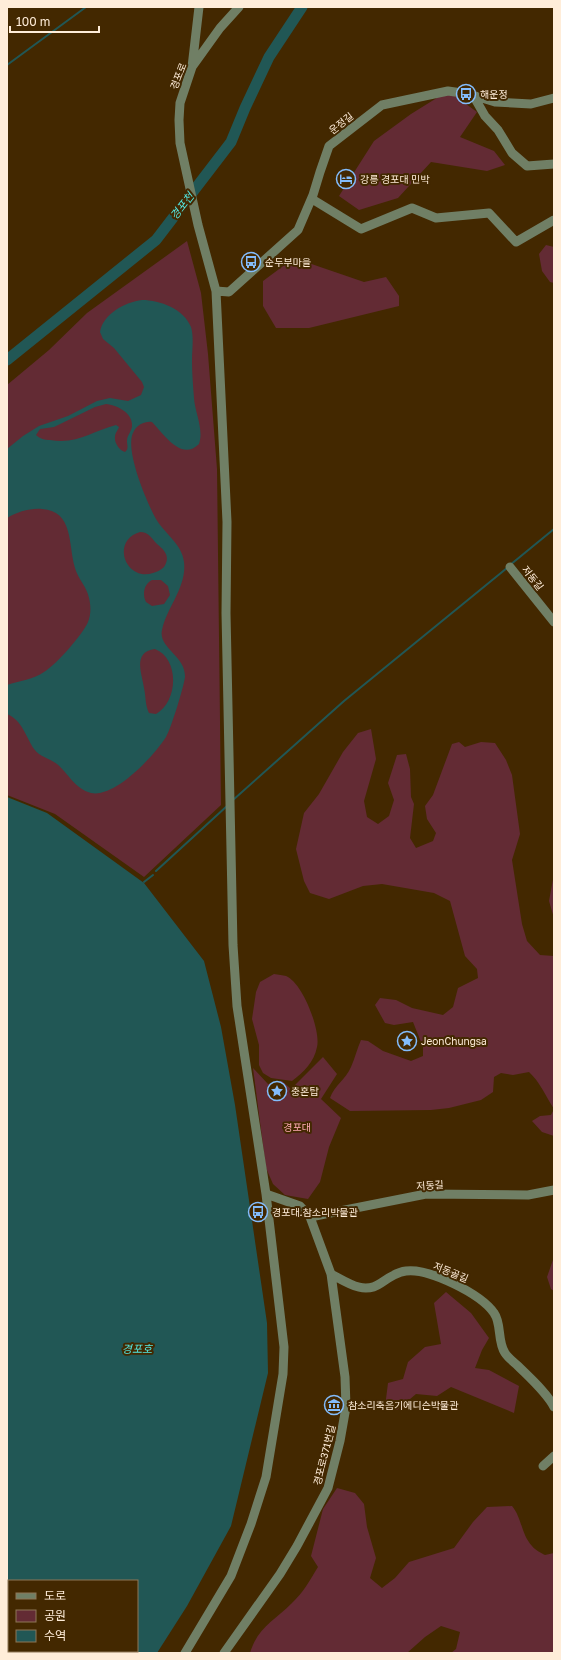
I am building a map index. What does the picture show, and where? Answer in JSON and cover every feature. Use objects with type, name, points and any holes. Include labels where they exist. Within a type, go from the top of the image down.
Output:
[{"type":"street","points":[[192,67],[199,7]]},
{"type":"street","name":"경포로","points":[[185,1653],[231,1576],[251,1524],[266,1476],[283,1374],[284,1347],[266,1194],[237,1006],[233,945],[226,613],[227,522],[216,291],[198,225],[180,143],[178,120],[180,103],[192,67],[216,32],[238,7]]},
{"type":"street","name":"운정길","points":[[216,291],[229,292],[298,230],[312,198],[329,146],[382,105],[448,91],[473,95],[495,102],[531,104],[554,98]]},
{"type":"street","points":[[473,95],[485,116],[498,130],[512,153],[522,162],[527,166],[554,164]]},
{"type":"street","points":[[312,198],[361,229],[412,208],[436,218],[489,213],[516,242],[554,220]]},
{"type":"street","name":"저동길","points":[[510,567],[554,622]]},
{"type":"street","name":"저동길","points":[[310,1217],[426,1194],[528,1195],[554,1190]]},
{"type":"street","name":"경포로371번길","points":[[224,1653],[280,1574],[328,1488],[346,1407],[344,1377],[331,1274],[310,1217],[300,1206],[266,1194]]},
{"type":"street","name":"저동골길","points":[[331,1274],[359,1288],[371,1288],[406,1270],[444,1279],[465,1288],[494,1313],[498,1322],[500,1341],[506,1354],[529,1377],[554,1407]]},
{"type":"street","points":[[543,1466],[554,1456]]},
{"type":"green space","points":[[448,91],[477,112],[460,137],[494,151],[505,165],[487,171],[431,162],[398,198],[359,210],[339,196],[374,141],[411,114]]},
{"type":"green space","points":[[187,241],[201,293],[208,354],[217,469],[221,805],[144,877],[55,814],[7,795],[7,385],[49,350],[87,313]]},
{"type":"green space","points":[[546,245],[554,247],[554,283],[550,282],[542,271],[539,254]]},
{"type":"green space","points":[[294,258],[364,282],[386,277],[399,296],[399,306],[309,328],[276,328],[263,306],[263,281]]},
{"type":"green space","points":[[371,729],[376,759],[364,801],[367,817],[378,824],[389,816],[394,800],[388,783],[397,755],[406,754],[410,769],[411,797],[414,804],[410,838],[416,848],[433,841],[436,833],[427,819],[425,806],[433,795],[452,744],[459,742],[465,747],[481,742],[495,743],[506,760],[512,775],[520,834],[512,860],[522,924],[527,941],[540,955],[554,956],[554,1109],[539,1084],[529,1072],[513,1075],[501,1073],[494,1077],[493,1092],[481,1100],[449,1108],[431,1110],[350,1111],[330,1098],[334,1090],[349,1071],[361,1040],[368,1041],[383,1051],[411,1061],[423,1056],[423,1047],[413,1022],[394,1025],[385,1023],[375,1005],[380,998],[396,1000],[412,1008],[443,1015],[453,1007],[458,988],[478,978],[477,969],[465,956],[450,901],[434,893],[382,884],[363,886],[329,899],[310,893],[304,881],[296,849],[304,813],[319,794],[343,752],[358,733]]},
{"type":"green space","points":[[554,874],[554,918],[549,901]]},
{"type":"green space","points":[[274,974],[286,976],[299,988],[309,1008],[318,1040],[316,1052],[311,1062],[301,1074],[292,1081],[271,1078],[263,1073],[259,1065],[259,1045],[252,1019],[256,992],[260,982]]},
{"type":"green space","name":"경포대","points":[[323,1057],[337,1074],[321,1099],[341,1118],[329,1147],[320,1182],[308,1199],[285,1195],[273,1184],[266,1168],[253,1068],[268,1084],[282,1081],[291,1089]]},
{"type":"green space","points":[[554,1109],[554,1136],[542,1132],[532,1121],[540,1116],[551,1115]]},
{"type":"green space","points":[[554,1257],[554,1291],[551,1289],[547,1277]]},
{"type":"green space","points":[[446,1292],[471,1313],[489,1338],[482,1350],[475,1368],[489,1370],[519,1386],[514,1413],[451,1387],[437,1396],[416,1394],[397,1410],[385,1407],[388,1383],[403,1379],[408,1362],[425,1347],[441,1344],[434,1303]]},
{"type":"green space","points":[[337,1488],[355,1493],[364,1504],[367,1527],[376,1558],[370,1578],[382,1588],[395,1578],[409,1562],[454,1548],[473,1522],[487,1507],[512,1506],[518,1516],[528,1541],[533,1547],[545,1555],[554,1553],[554,1653],[451,1653],[456,1649],[460,1632],[441,1626],[425,1637],[407,1653],[250,1653],[253,1644],[262,1630],[300,1595],[318,1567],[311,1556],[323,1509]]},
{"type":"water","points":[[149,300],[171,307],[183,315],[188,321],[192,331],[193,380],[195,404],[199,421],[199,444],[192,449],[186,450],[179,448],[167,439],[152,422],[139,425],[134,431],[131,439],[134,462],[147,501],[156,519],[177,544],[183,556],[183,580],[168,613],[162,630],[162,636],[164,642],[181,663],[185,677],[171,726],[166,737],[153,754],[133,774],[111,789],[101,793],[91,793],[80,788],[57,764],[36,752],[20,725],[16,720],[7,714],[7,685],[26,680],[44,672],[62,656],[85,627],[89,619],[90,601],[75,568],[68,531],[65,522],[60,516],[52,511],[33,509],[7,518],[7,449],[23,436],[39,426],[68,416],[97,401],[110,398],[128,401],[141,395],[144,387],[142,382],[114,348],[103,339],[100,332],[105,320],[110,314],[122,306],[135,301]],"holes":[[[106,404],[110,405],[124,410],[130,417],[132,421],[132,428],[127,439],[127,448],[125,452],[119,448],[115,442],[115,436],[119,427],[116,425],[84,437],[68,441],[44,439],[36,435],[40,429],[54,427],[95,407]],[[140,532],[146,533],[150,536],[167,556],[164,567],[153,573],[143,574],[135,572],[125,559],[124,551],[126,543],[131,537]],[[152,580],[161,580],[168,586],[170,595],[164,604],[152,606],[146,602],[144,590]],[[155,649],[163,654],[169,662],[172,671],[172,691],[169,700],[156,714],[149,713],[146,704],[140,664],[143,654]]]},
{"type":"water","name":"경포호","points":[[7,797],[47,813],[144,883],[204,961],[221,1027],[235,1105],[267,1323],[268,1373],[231,1526],[187,1606],[157,1653],[7,1653]]},
{"type":"waterway","points":[[7,65],[86,7]]},
{"type":"waterway","name":"경포천","points":[[7,360],[156,240],[231,142],[269,57],[302,7]]},
{"type":"waterway","points":[[510,565],[554,529]]},
{"type":"waterway","points":[[233,800],[344,701],[507,568]]},
{"type":"waterway","points":[[156,871],[227,806]]},
{"type":"waterway","points":[[144,882],[153,875]]},
{"type":"place","name":"해운정","points":[[466,94]]},
{"type":"place","name":"강릉 경포대 민박","points":[[346,179]]},
{"type":"place","name":"순두부마을","points":[[251,262]]},
{"type":"place","name":"JeonChungsa","points":[[407,1041]]},
{"type":"place","name":"충혼탑","points":[[277,1091]]},
{"type":"place","name":"경포대.참소리박물관","points":[[258,1212]]},
{"type":"place","name":"참소리축음기에디슨박물관","points":[[334,1405]]}]
